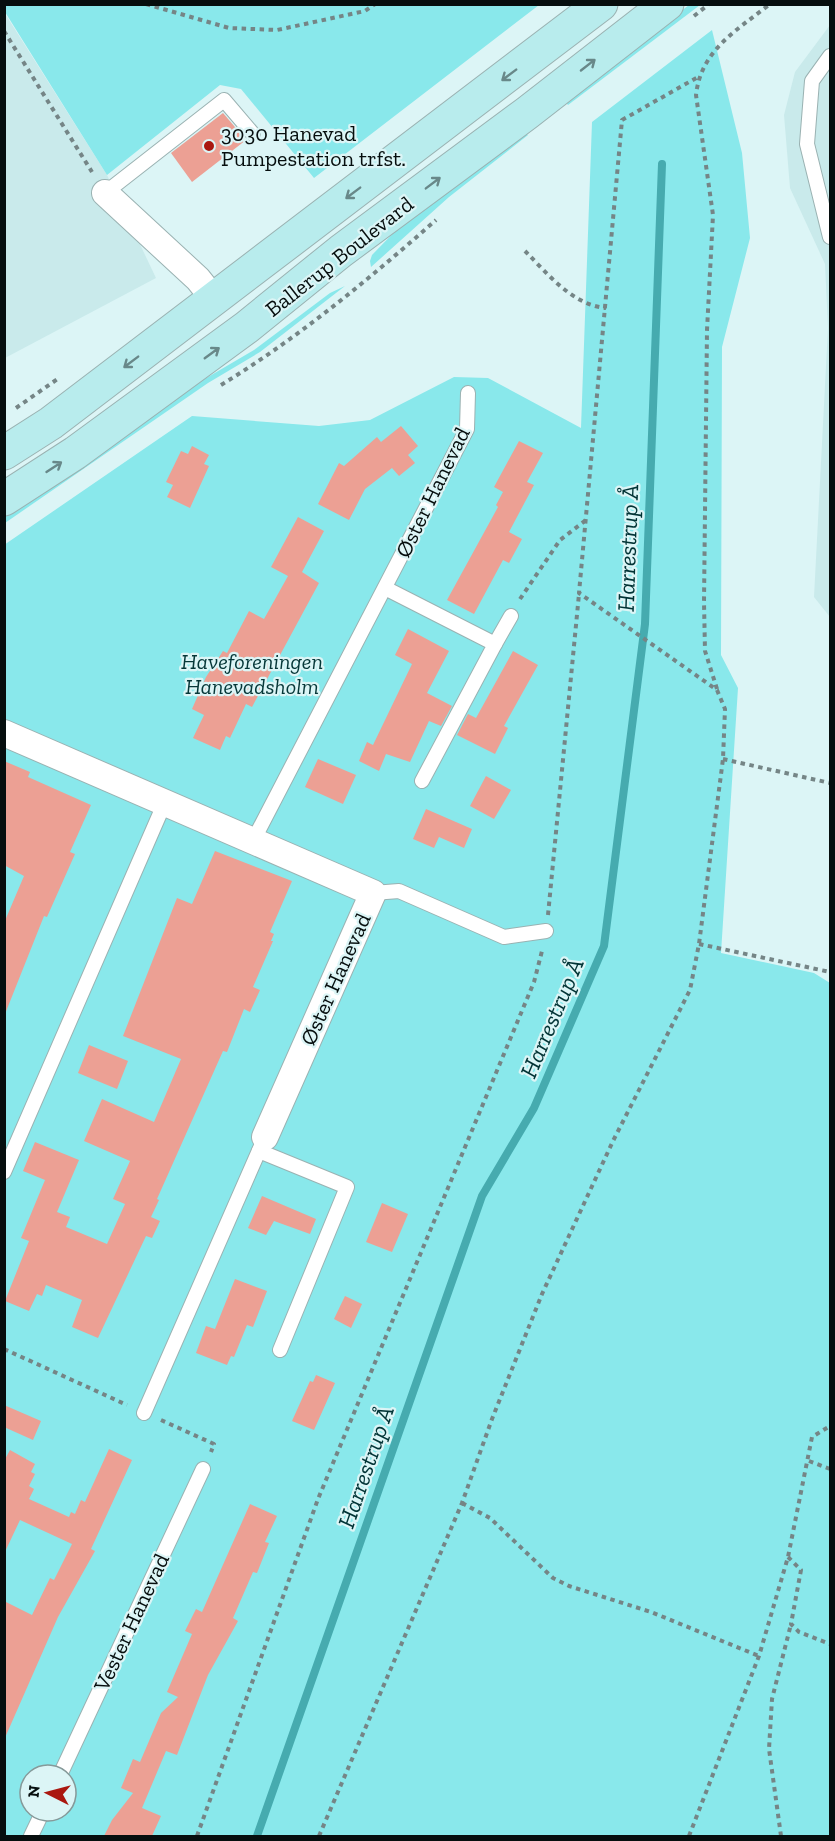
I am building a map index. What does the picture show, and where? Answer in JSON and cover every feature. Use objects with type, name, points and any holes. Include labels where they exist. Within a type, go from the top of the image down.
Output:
[{"type":"street","name":"Ballerup Boulevard","points":[[4,453],[51,423],[601,4]]},
{"type":"street","name":"Ballerup Boulevard","points":[[4,499],[75,453],[248,327],[341,251],[527,113],[667,4]]},
{"type":"street","points":[[105,193],[198,279],[214,299]]},
{"type":"street","name":"Øster Hanevad","points":[[4,733],[373,893],[262,1144]]},
{"type":"lane","points":[[831,56],[812,81],[807,144],[831,237]]},
{"type":"lane","points":[[105,193],[224,100],[253,134]]},
{"type":"lane","name":"Øster Hanevad","points":[[253,841],[467,429],[468,393]]},
{"type":"lane","points":[[385,588],[495,644]]},
{"type":"lane","points":[[422,781],[511,615]]},
{"type":"lane","points":[[4,1172],[165,802]]},
{"type":"lane","points":[[373,893],[399,891],[504,937],[546,932]]},
{"type":"lane","points":[[262,1144],[347,1187],[280,1350]]},
{"type":"lane","name":"Øster Hanevad","points":[[144,1413],[262,1144]]},
{"type":"lane","name":"Vester Hanevad","points":[[66,1763],[203,1468]]},
{"type":"path","points":[[146,4],[229,28],[277,30],[364,11],[375,4]]},
{"type":"path","points":[[319,1836],[462,1503],[492,1419],[542,1294],[613,1141],[690,990],[699,944],[723,759],[725,709],[705,651],[706,330],[713,215],[696,96],[698,77],[714,50],[770,4]]},
{"type":"path","points":[[4,31],[105,193]]},
{"type":"path","points":[[197,1836],[318,1498],[534,982],[546,932],[622,120],[698,77]]},
{"type":"path","points":[[525,251],[572,296],[597,307],[606,308]]},
{"type":"path","points":[[511,615],[531,579],[560,540],[586,519]]},
{"type":"path","points":[[579,593],[717,690]]},
{"type":"path","points":[[723,759],[831,783]]},
{"type":"path","points":[[699,944],[831,972]]},
{"type":"path","points":[[4,1349],[214,1444]]},
{"type":"path","points":[[689,1836],[759,1656],[788,1557],[813,1437],[831,1426]]},
{"type":"path","points":[[809,1461],[831,1469]]},
{"type":"path","points":[[462,1503],[490,1518],[553,1578],[569,1586],[651,1612],[759,1656]]},
{"type":"path","points":[[781,1836],[769,1749],[772,1700],[791,1624],[801,1570],[788,1557]]},
{"type":"path","points":[[791,1624],[799,1632],[831,1644]]},
{"type":"shaded area","points":[[4,12],[107,175],[156,278],[5,358]]},
{"type":"shaded area","points":[[830,25],[830,617],[814,597],[828,328],[825,264],[790,188],[784,115],[795,72]]},
{"type":"green space","points":[[5,4],[539,5],[314,178],[241,89],[220,85],[107,175],[5,12]]},
{"type":"green space","points":[[689,5],[700,5],[568,105],[564,100]]},
{"type":"green space","name":"Haveforeningen Hanevadsholm","points":[[712,30],[742,153],[750,238],[722,347],[721,655],[738,688],[721,953],[814,973],[830,983],[830,1836],[5,1836],[4,545],[192,416],[319,426],[370,420],[454,377],[488,378],[581,428],[592,122]]},
{"type":"green space","points":[[523,131],[528,135],[449,197],[371,267],[372,255],[408,218]]},
{"type":"green space","points":[[345,286],[260,352],[208,383],[5,523],[5,516],[196,384],[254,350],[330,293]]},
{"type":"building","name":"3030 Hanevad Pumpestation trfst.","points":[[223,113],[246,140],[192,182],[171,153]]},
{"type":"building","points":[[401,426],[418,446],[408,455],[415,463],[399,476],[392,468],[365,489],[349,520],[318,504],[339,463],[344,466],[377,437],[381,442]]},
{"type":"building","points":[[519,441],[543,453],[527,482],[534,485],[509,532],[522,539],[509,563],[503,560],[474,614],[447,600],[498,507],[496,505],[503,492],[494,487]]},
{"type":"building","points":[[192,446],[209,455],[204,464],[209,466],[190,508],[167,497],[173,485],[166,482],[181,451],[188,454]]},
{"type":"building","points":[[298,517],[324,531],[302,572],[319,583],[252,707],[246,704],[230,738],[226,736],[220,750],[193,738],[204,715],[192,709],[206,677],[223,651],[227,653],[249,611],[264,619],[288,576],[271,567]]},
{"type":"building","points":[[408,629],[449,651],[427,693],[452,706],[441,726],[429,721],[410,762],[386,754],[379,771],[359,761],[367,742],[373,745],[412,664],[395,655]]},
{"type":"building","points":[[513,651],[538,665],[504,726],[508,728],[495,754],[457,735],[468,714],[476,718]]},
{"type":"building","points":[[318,759],[356,775],[343,804],[305,787]]},
{"type":"building","points":[[4,761],[30,772],[28,777],[91,805],[70,852],[75,854],[47,917],[44,916],[5,1014],[4,923],[24,876],[4,865]]},
{"type":"building","points":[[486,776],[511,790],[494,819],[470,806]]},
{"type":"building","points":[[426,809],[472,829],[464,848],[439,837],[434,848],[413,839]]},
{"type":"building","points":[[215,851],[292,881],[270,932],[274,934],[271,941],[273,941],[253,987],[260,990],[250,1012],[244,1009],[227,1052],[223,1051],[157,1199],[159,1200],[151,1217],[160,1221],[152,1238],[146,1236],[98,1338],[72,1327],[82,1300],[46,1285],[42,1296],[37,1294],[29,1311],[5,1301],[29,1241],[21,1238],[45,1180],[23,1171],[35,1142],[79,1160],[57,1212],[70,1217],[66,1227],[107,1244],[125,1204],[113,1199],[130,1161],[84,1141],[102,1099],[154,1122],[181,1059],[123,1036],[177,898],[192,904]]},
{"type":"building","points":[[89,1045],[128,1061],[117,1089],[78,1073]]},
{"type":"building","points":[[262,1196],[316,1219],[310,1234],[274,1221],[266,1235],[248,1228]]},
{"type":"building","points":[[382,1203],[408,1214],[392,1252],[366,1242]]},
{"type":"building","points":[[235,1279],[267,1291],[253,1327],[247,1325],[234,1357],[231,1356],[227,1365],[196,1353],[206,1326],[215,1329]]},
{"type":"building","points":[[345,1296],[362,1304],[351,1328],[334,1319]]},
{"type":"building","points":[[316,1375],[335,1383],[314,1430],[292,1421],[310,1381],[313,1382]]},
{"type":"building","points":[[4,1405],[41,1421],[33,1440],[4,1427]]},
{"type":"building","points":[[109,1449],[132,1460],[91,1549],[95,1551],[58,1617],[4,1740],[4,1601],[32,1615],[50,1578],[54,1580],[72,1544],[20,1520],[4,1554],[4,1461],[10,1450],[35,1464],[31,1472],[35,1474],[29,1486],[34,1489],[29,1499],[69,1517],[71,1512],[75,1514],[81,1500],[85,1502]]},
{"type":"building","points":[[250,1504],[277,1516],[265,1542],[269,1543],[257,1573],[253,1572],[233,1618],[238,1621],[208,1675],[177,1755],[166,1751],[142,1808],[161,1816],[152,1836],[104,1836],[112,1820],[133,1793],[121,1788],[133,1759],[140,1762],[161,1713],[178,1697],[167,1692],[192,1634],[185,1631],[196,1609],[202,1612]]},
{"type":"waterway","name":"Harrestrup Å","points":[[257,1836],[482,1196],[534,1108],[604,946],[645,624],[662,164]]},
{"type":"place","name":"3030 Hanevad Pumpestation trfst.","points":[[209,146]]}]
